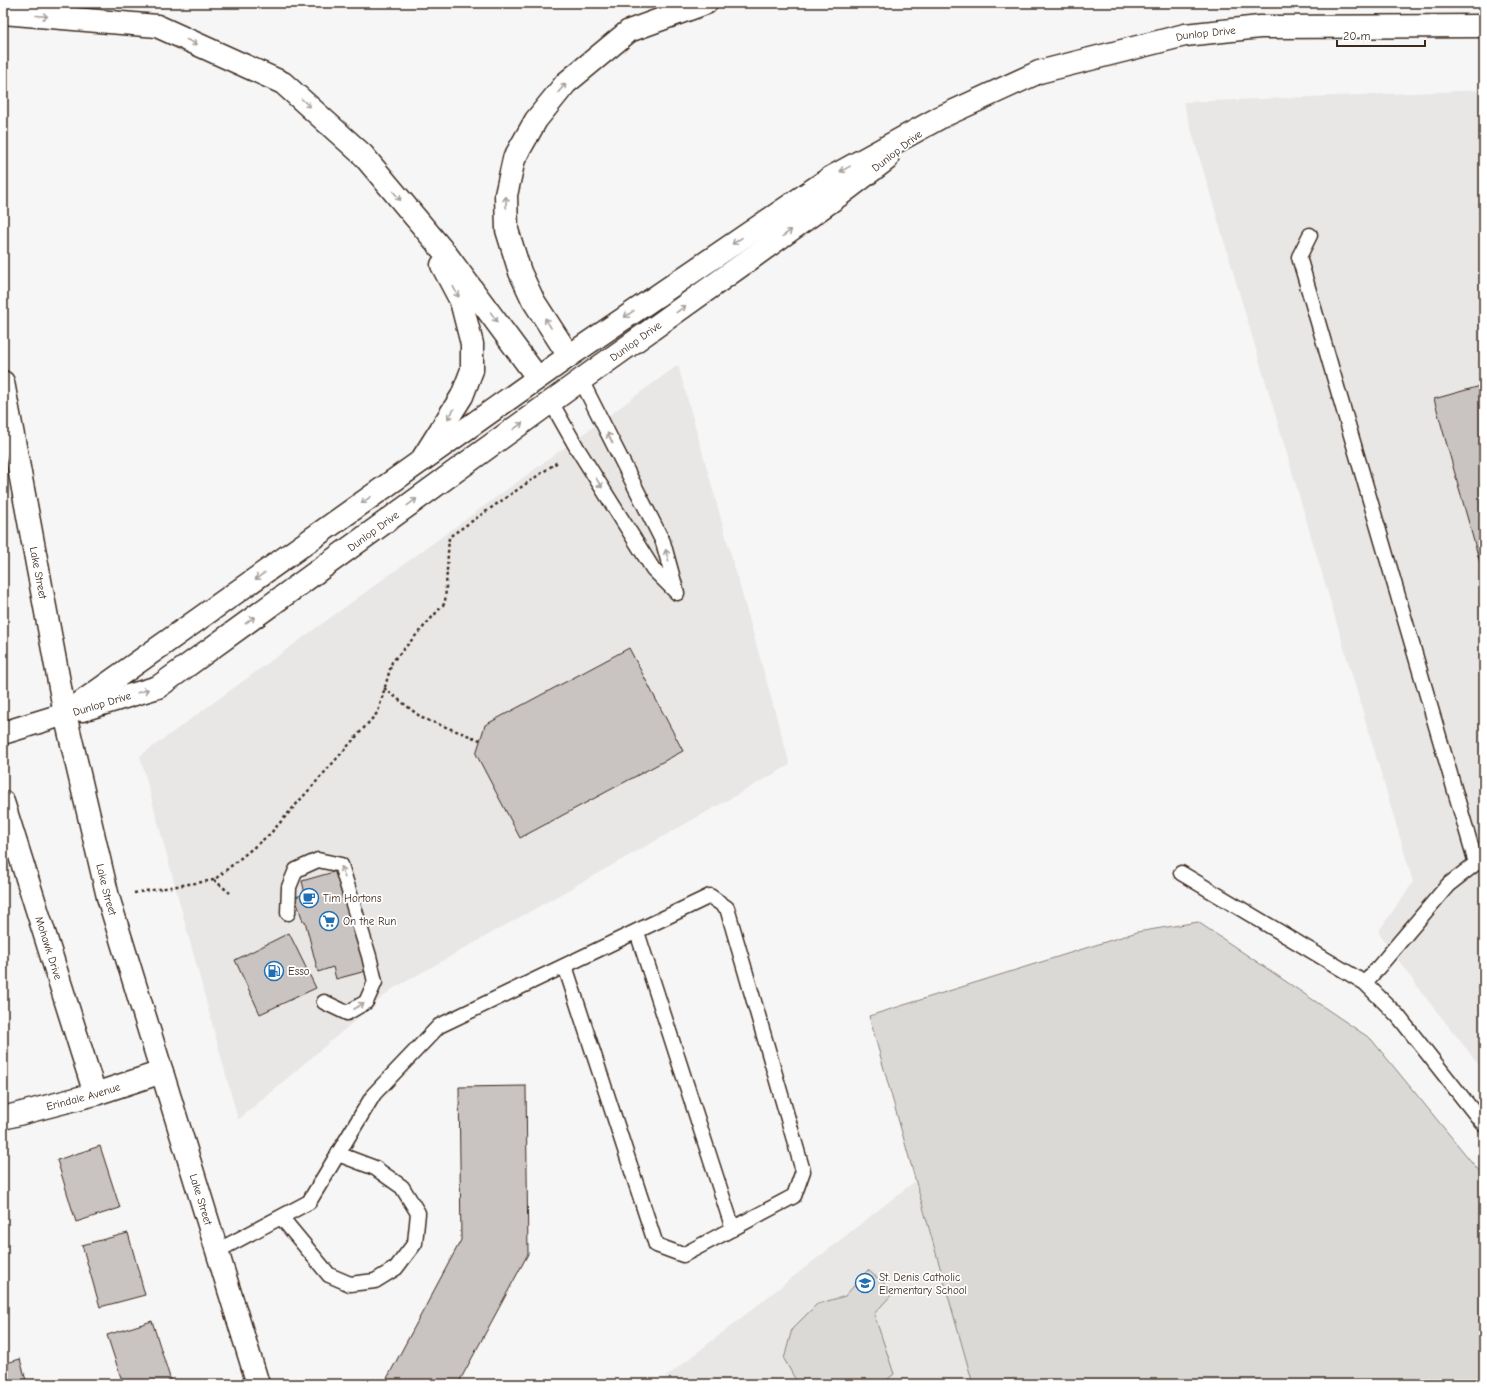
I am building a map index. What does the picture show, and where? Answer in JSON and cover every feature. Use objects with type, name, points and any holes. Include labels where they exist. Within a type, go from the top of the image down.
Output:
[{"type":"main road","points":[[581,380],[534,300],[520,272],[507,230],[506,195],[514,159],[536,120],[566,83],[630,32],[706,3]]},
{"type":"main road","points":[[3,13],[157,26],[283,83],[362,155],[417,220],[472,287],[537,377],[551,402]]},
{"type":"main road","name":"Dunlop Drive","points":[[65,714],[537,377],[830,178],[941,117],[1039,72],[1185,35],[1260,27],[1484,26]]},
{"type":"main road","name":"Dunlop Drive","points":[[65,714],[158,687],[581,380],[841,194],[941,117]]},
{"type":"main road","points":[[417,220],[461,301],[472,344],[472,370],[462,396],[421,461]]},
{"type":"main road","name":"Lake Street","points":[[3,382],[65,714],[108,897],[258,1384]]},
{"type":"main road","points":[[3,733],[65,714]]},
{"type":"main road","name":"Mohawk Drive","points":[[3,802],[95,1094]]},
{"type":"main road","name":"Erindale Avenue","points":[[3,1118],[95,1094],[162,1072]]},
{"type":"lane","points":[[1310,235],[1299,257],[1480,860],[1448,885],[1365,983]]},
{"type":"lane","points":[[551,402],[577,448],[653,569],[677,593],[663,542],[581,380]]},
{"type":"lane","points":[[288,913],[289,887],[296,870],[318,860],[341,865],[369,956],[374,982],[366,1002],[347,1013],[324,1002]]},
{"type":"lane","points":[[1181,873],[1365,983],[1398,1016],[1484,1125]]},
{"type":"lane","points":[[217,1251],[309,1202],[374,1094],[439,1026],[710,896],[727,908],[802,1171],[794,1196],[683,1256],[656,1245],[565,966]]},
{"type":"lane","points":[[637,932],[732,1229]]},
{"type":"lane","points":[[281,1217],[330,1275],[350,1284],[374,1281],[396,1268],[416,1243],[418,1213],[402,1188],[386,1176],[375,1168],[338,1154]]},
{"type":"path","points":[[108,897],[214,880],[276,828],[378,712],[392,662],[445,603],[449,537],[577,448]]},
{"type":"path","points":[[384,688],[422,718],[480,740]]},
{"type":"path","points":[[214,880],[230,893]]},
{"type":"shaded area","points":[[1484,90],[1484,1071],[1422,993],[1378,932],[1413,882],[1183,102]]},
{"type":"shaded area","points":[[678,365],[790,765],[391,990],[238,1120],[140,756]]},
{"type":"shaded area","points":[[1198,922],[1371,1039],[1484,1177],[1484,1384],[973,1384],[869,1016],[1137,932]]},
{"type":"shaded area","name":"St. Denis Catholic Elementary School","points":[[915,1181],[973,1384],[657,1384]]},
{"type":"shaded area","points":[[868,1270],[894,1292],[874,1314],[894,1374],[882,1384],[798,1384],[784,1359],[792,1329],[817,1304],[845,1296]]},
{"type":"building","points":[[1484,385],[1484,577],[1434,399]]},
{"type":"building","points":[[629,648],[683,751],[520,838],[476,754],[485,725]]},
{"type":"building","points":[[337,871],[366,971],[336,979],[333,967],[318,972],[305,921],[303,921],[295,897],[305,894],[302,881]]},
{"type":"building","points":[[289,933],[316,988],[260,1014],[235,960]]},
{"type":"building","points":[[526,1086],[528,1254],[458,1384],[384,1384],[461,1240],[459,1087]]},
{"type":"building","points":[[100,1146],[120,1208],[76,1222],[57,1160]]},
{"type":"building","points":[[128,1233],[145,1295],[100,1307],[82,1245]]},
{"type":"building","points":[[152,1321],[171,1381],[161,1384],[123,1384],[107,1335]]},
{"type":"building","points":[[20,1359],[27,1384],[3,1384],[3,1364]]},
{"type":"place","name":"Tim Hortons","points":[[309,898]]},
{"type":"place","name":"On the Run","points":[[329,921]]},
{"type":"place","name":"Esso","points":[[274,971]]},
{"type":"place","name":"St. Denis Catholic Elementary School","points":[[865,1283]]}]
